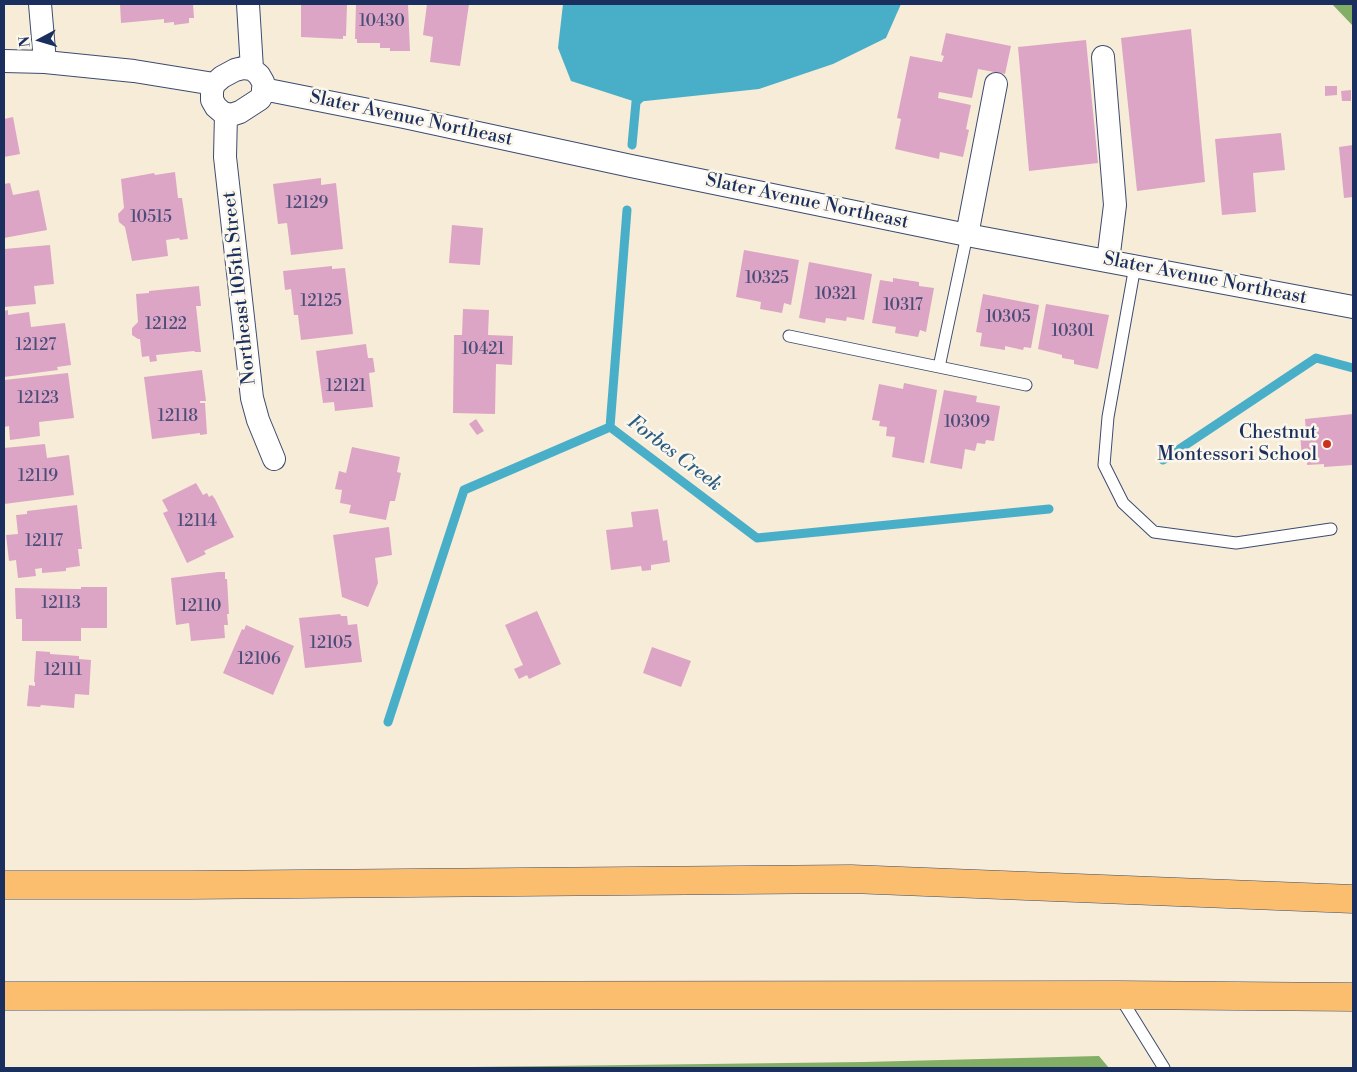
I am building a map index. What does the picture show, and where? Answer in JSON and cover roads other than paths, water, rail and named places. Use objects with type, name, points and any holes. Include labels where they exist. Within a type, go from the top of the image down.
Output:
[{"type":"highway","points":[[4,885],[851,879],[1353,899]]},
{"type":"highway","points":[[4,1000],[49,995]]},
{"type":"highway","points":[[4,996],[1119,995],[1353,997]]},
{"type":"street","points":[[40,4],[45,62]]},
{"type":"street","points":[[248,4],[252,69]]},
{"type":"street","points":[[1103,56],[1115,205],[1108,261]]},
{"type":"street","points":[[4,61],[45,62],[134,71],[214,84]]},
{"type":"street","points":[[243,68],[252,69],[259,74],[263,82],[260,99],[253,105],[232,115],[226,114],[216,107],[212,100],[214,84],[235,70],[243,68]]},
{"type":"street","points":[[968,235],[996,84]]},
{"type":"street","name":"Slater Avenue Northeast","points":[[263,89],[968,235],[1353,307]]},
{"type":"street","name":"Northeast 105th Street","points":[[226,114],[226,157],[252,398],[258,420],[274,459]]},
{"type":"lane","points":[[939,367],[968,235]]},
{"type":"lane","points":[[1134,266],[1108,417],[1104,465],[1123,503],[1154,532],[1236,543],[1331,528]]},
{"type":"lane","points":[[789,336],[1026,385]]},
{"type":"lane","points":[[1119,995],[1164,1068]]},
{"type":"water","points":[[563,4],[901,4],[886,38],[833,64],[759,89],[636,102],[571,81],[558,48]]},
{"type":"waterway","points":[[632,145],[636,102],[644,94]]},
{"type":"waterway","points":[[610,427],[627,210]]},
{"type":"waterway","name":"Forbes Creek","points":[[1163,460],[1316,358],[1353,368]]},
{"type":"waterway","name":"Forbes Creek","points":[[388,722],[464,490],[610,427],[757,538],[1049,509]]},
{"type":"place","name":"Chestnut Montessori School","points":[[1327,444]]}]
